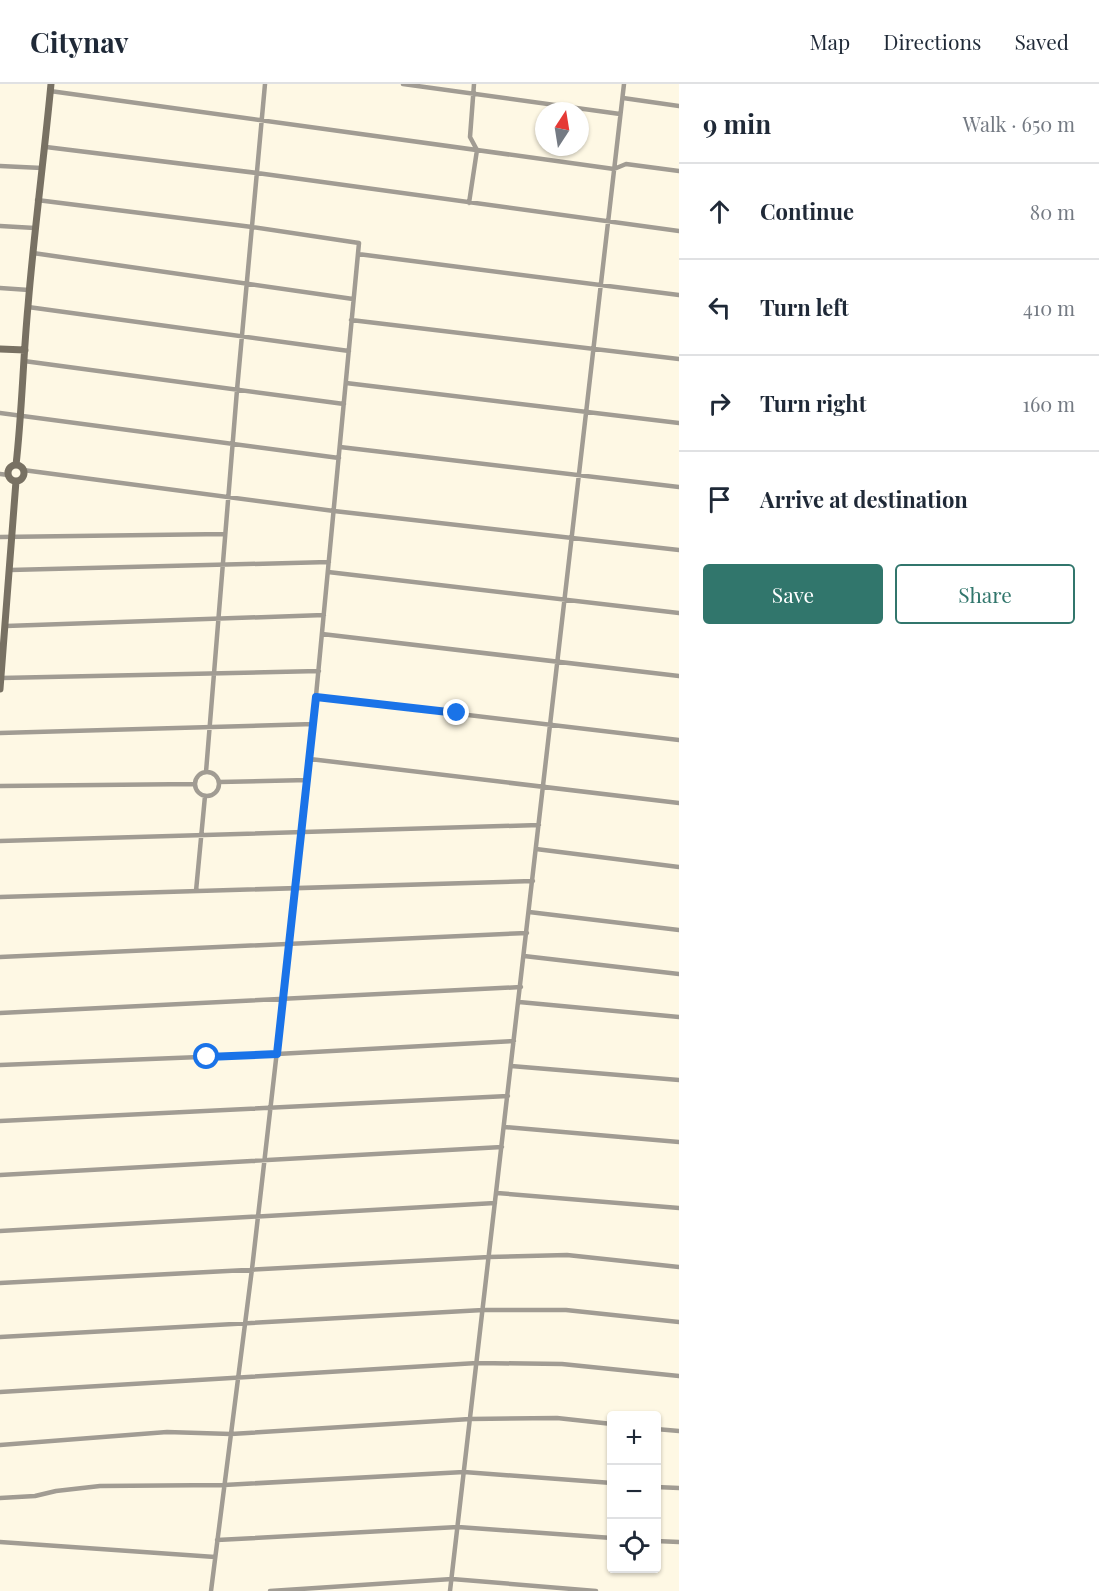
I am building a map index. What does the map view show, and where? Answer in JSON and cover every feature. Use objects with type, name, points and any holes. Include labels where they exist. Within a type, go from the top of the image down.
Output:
[{"type":"main road","points":[[16,465],[22,414],[29,290],[51,87]]},
{"type":"main road","points":[[0,349],[25,350]]},
{"type":"main road","points":[[16,465],[23,470],[22,478],[16,481],[4,474],[16,465]]},
{"type":"main road","points":[[0,689],[6,626],[3,604],[10,570],[16,481]]},
{"type":"street","points":[[206,772],[237,390],[266,84]]},
{"type":"street","points":[[403,84],[620,114]]},
{"type":"street","points":[[469,203],[477,150],[470,137],[474,84]]},
{"type":"street","points":[[450,1591],[624,84]]},
{"type":"street","points":[[51,87],[477,150],[614,168],[626,164],[679,171]]},
{"type":"street","points":[[623,98],[679,106]]},
{"type":"street","points":[[46,147],[257,173],[679,231]]},
{"type":"street","points":[[0,165],[42,168]]},
{"type":"street","points":[[38,200],[359,243],[308,780],[252,1269],[211,1591]]},
{"type":"street","points":[[0,226],[35,228]]},
{"type":"street","points":[[33,253],[353,299]]},
{"type":"street","points":[[358,254],[679,295]]},
{"type":"street","points":[[0,288],[29,290]]},
{"type":"street","points":[[28,308],[349,351]]},
{"type":"street","points":[[351,320],[679,359]]},
{"type":"street","points":[[24,361],[344,404]]},
{"type":"street","points":[[345,383],[679,423]]},
{"type":"street","points":[[0,413],[22,414],[339,458]]},
{"type":"street","points":[[340,447],[679,487]]},
{"type":"street","points":[[23,470],[334,511],[679,550]]},
{"type":"street","points":[[0,537],[225,534]]},
{"type":"street","points":[[10,570],[329,562]]},
{"type":"street","points":[[328,572],[679,613]]},
{"type":"street","points":[[6,626],[324,615]]},
{"type":"street","points":[[322,634],[679,676]]},
{"type":"street","points":[[2,678],[319,671]]},
{"type":"street","points":[[316,697],[679,740]]},
{"type":"street","points":[[0,733],[314,724]]},
{"type":"street","points":[[310,759],[679,803]]},
{"type":"street","points":[[206,772],[214,775],[219,782],[217,791],[210,796],[198,792],[195,784],[198,776],[206,772]]},
{"type":"street","points":[[219,782],[308,780]]},
{"type":"street","points":[[0,786],[195,784]]},
{"type":"street","points":[[196,891],[205,796]]},
{"type":"street","points":[[0,841],[539,825]]},
{"type":"street","points":[[536,849],[679,867]]},
{"type":"street","points":[[0,897],[533,880]]},
{"type":"street","points":[[529,912],[679,930]]},
{"type":"street","points":[[0,957],[527,933]]},
{"type":"street","points":[[524,956],[679,974]]},
{"type":"street","points":[[0,1013],[520,987]]},
{"type":"street","points":[[519,1002],[679,1017]]},
{"type":"street","points":[[0,1065],[277,1054],[514,1041]]},
{"type":"street","points":[[511,1066],[679,1080]]},
{"type":"street","points":[[0,1121],[508,1096]]},
{"type":"street","points":[[504,1127],[679,1142]]},
{"type":"street","points":[[0,1174],[502,1147]]},
{"type":"street","points":[[497,1193],[679,1208]]},
{"type":"street","points":[[0,1231],[495,1203]]},
{"type":"street","points":[[0,1283],[489,1257],[567,1255],[679,1267]]},
{"type":"street","points":[[0,1337],[483,1310],[566,1310],[679,1322]]},
{"type":"street","points":[[0,1392],[477,1363],[562,1364],[679,1376]]},
{"type":"street","points":[[0,1445],[167,1432],[231,1434],[470,1419],[557,1418],[607,1423]]},
{"type":"street","points":[[661,1429],[679,1431]]},
{"type":"street","points":[[0,1498],[35,1496],[100,1486],[224,1485],[464,1472],[607,1483]]},
{"type":"street","points":[[661,1487],[679,1488]]},
{"type":"street","points":[[217,1540],[458,1527],[607,1538]]},
{"type":"street","points":[[661,1541],[679,1542]]},
{"type":"street","points":[[0,1542],[215,1557]]},
{"type":"street","points":[[270,1591],[452,1580],[596,1591]]},
{"type":"route","points":[[207,1057],[277,1054],[316,697],[457,713]]}]
